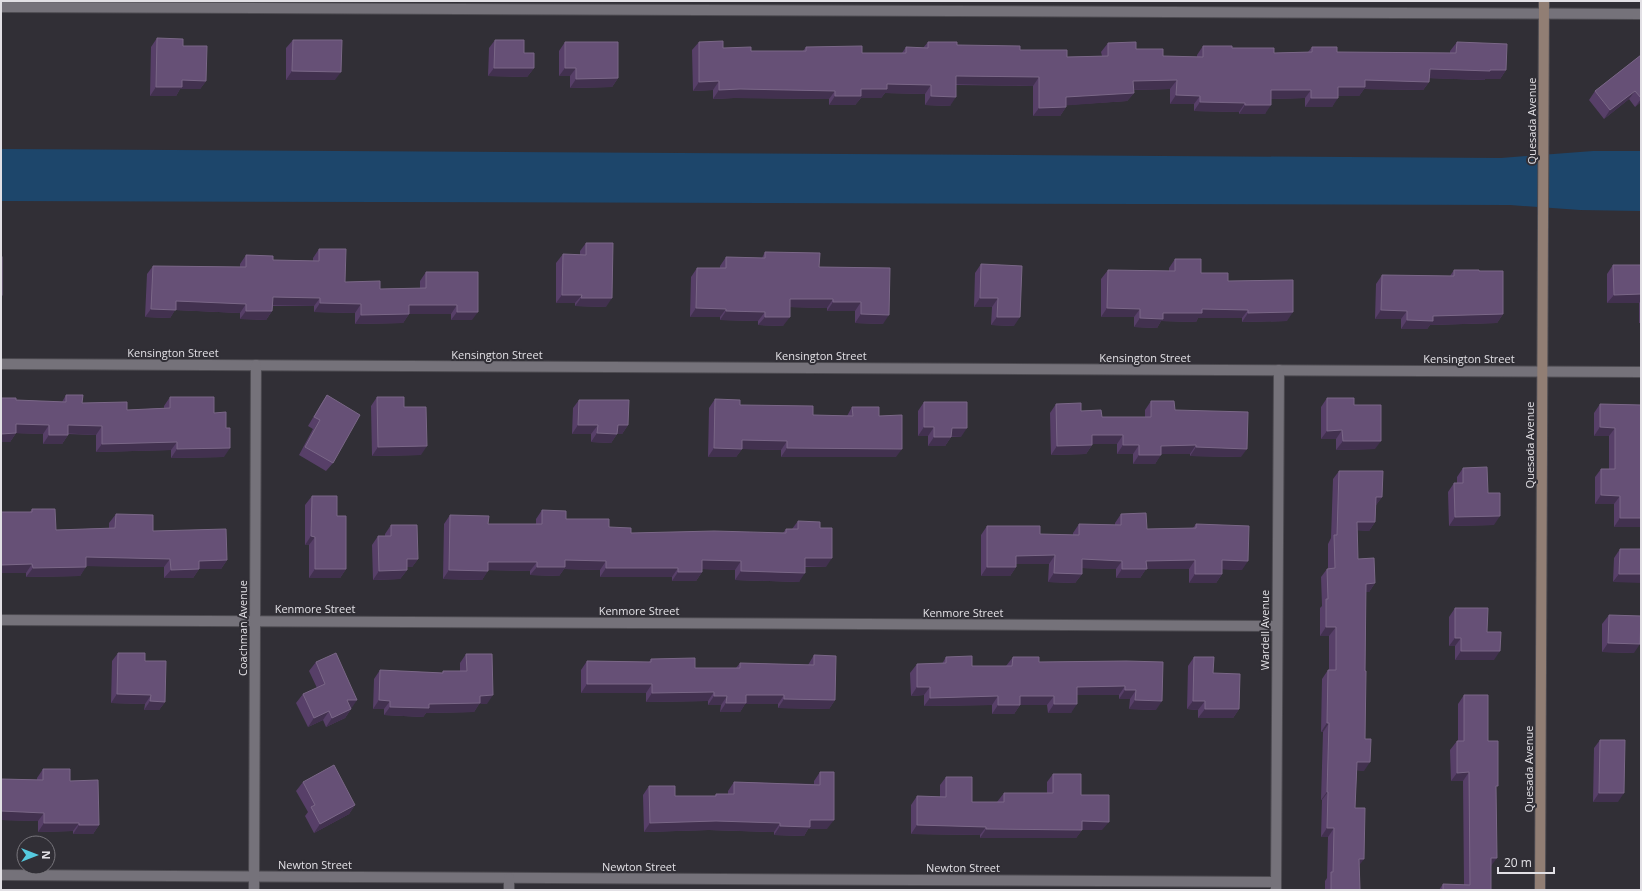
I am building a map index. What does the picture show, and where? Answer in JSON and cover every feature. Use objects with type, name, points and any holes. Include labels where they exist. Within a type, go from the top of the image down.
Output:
[{"type":"street","name":"Quesada Avenue","points":[[1540,890],[1544,1]]},
{"type":"street","points":[[1,6],[573,5],[1641,14]]},
{"type":"street","name":"Kensington Street","points":[[1,364],[1641,372]]},
{"type":"street","name":"Coachman Avenue","points":[[254,890],[256,365]]},
{"type":"street","name":"Wardell Avenue","points":[[1276,886],[1279,370]]},
{"type":"street","name":"Kenmore Street","points":[[1,620],[1277,626]]},
{"type":"street","name":"Newton Street","points":[[1,876],[765,879],[1020,885],[1276,886]]},
{"type":"street","points":[[509,878],[509,890]]},
{"type":"street","points":[[765,879],[765,890]]},
{"type":"water","points":[[1,149],[1501,158],[1593,151],[1641,151],[1641,211],[1580,210],[1510,205],[1,201]]},
{"type":"building","points":[[157,38],[183,39],[183,46],[207,46],[206,81],[182,80],[182,87],[156,87]]},
{"type":"building","points":[[293,40],[342,40],[341,72],[292,71]]},
{"type":"building","points":[[495,40],[524,40],[524,53],[534,53],[534,68],[494,68]]},
{"type":"building","points":[[723,41],[723,48],[751,47],[751,51],[806,51],[806,47],[862,46],[862,53],[906,53],[906,47],[928,48],[928,42],[957,42],[957,45],[1020,46],[1020,50],[1067,50],[1067,57],[1108,56],[1108,43],[1136,42],[1136,49],[1163,49],[1163,56],[1203,57],[1203,46],[1274,48],[1274,53],[1312,52],[1312,47],[1337,47],[1337,52],[1456,53],[1457,42],[1507,44],[1506,70],[1490,71],[1430,69],[1429,82],[1365,80],[1365,87],[1338,87],[1338,98],[1311,98],[1311,90],[1271,90],[1271,105],[1200,102],[1200,96],[1176,95],[1177,80],[1133,81],[1134,93],[1066,97],[1066,107],[1039,108],[1039,77],[956,76],[956,97],[931,96],[931,85],[887,84],[887,89],[861,89],[861,96],[835,96],[835,91],[719,90],[719,81],[699,82],[699,42]]},
{"type":"building","points":[[565,42],[618,42],[618,78],[576,79],[576,68],[565,68]]},
{"type":"building","points":[[1641,55],[1641,98],[1635,91],[1610,110],[1595,91]]},
{"type":"building","points":[[586,243],[613,243],[612,298],[581,298],[582,295],[562,295],[563,254],[586,255]]},
{"type":"building","points":[[319,249],[346,249],[345,282],[380,281],[380,289],[426,288],[426,272],[478,272],[478,312],[457,312],[457,305],[409,305],[409,314],[361,315],[361,304],[320,303],[320,298],[273,297],[272,311],[246,311],[246,304],[176,301],[176,310],[151,309],[153,266],[246,267],[246,255],[273,256],[273,260],[319,261]]},
{"type":"building","points":[[765,252],[820,253],[819,267],[890,268],[889,315],[861,314],[861,302],[833,302],[833,299],[790,299],[790,317],[765,317],[765,312],[726,311],[726,309],[696,308],[697,268],[726,268],[726,257],[765,258]]},
{"type":"building","points":[[2,257],[2,295],[1,295]]},
{"type":"building","points":[[1175,259],[1201,259],[1201,273],[1228,273],[1228,281],[1293,280],[1293,312],[1248,313],[1248,310],[1202,309],[1202,313],[1163,313],[1163,319],[1140,318],[1140,309],[1107,308],[1108,270],[1175,271]]},
{"type":"building","points":[[981,264],[1022,266],[1020,317],[997,317],[998,298],[980,298]]},
{"type":"building","points":[[1613,265],[1641,265],[1641,294],[1614,295]]},
{"type":"building","points":[[1454,270],[1503,271],[1503,314],[1433,316],[1433,321],[1407,320],[1407,311],[1381,310],[1382,275],[1454,276]]},
{"type":"building","points":[[66,395],[83,395],[82,403],[127,402],[127,410],[170,408],[170,397],[214,397],[214,413],[226,412],[226,428],[230,428],[230,448],[177,449],[177,442],[102,444],[102,426],[68,425],[68,435],[49,435],[49,425],[16,424],[16,433],[1,434],[1,398],[66,402]]},
{"type":"building","points":[[327,395],[360,415],[333,463],[305,447],[320,420],[314,417]]},
{"type":"building","points":[[377,397],[404,397],[404,407],[426,407],[427,446],[378,447]]},
{"type":"building","points":[[1327,398],[1354,398],[1354,405],[1381,405],[1381,441],[1343,441],[1342,430],[1327,431]]},
{"type":"building","points":[[715,399],[740,400],[740,405],[813,406],[813,415],[853,416],[852,407],[879,407],[879,416],[902,415],[902,449],[787,448],[787,441],[742,440],[742,449],[714,448]]},
{"type":"building","points":[[579,400],[629,400],[628,425],[618,425],[617,434],[597,433],[598,425],[578,425]]},
{"type":"building","points":[[1151,401],[1174,401],[1175,410],[1248,412],[1247,449],[1196,447],[1196,445],[1161,446],[1161,455],[1139,455],[1139,445],[1123,445],[1123,435],[1092,435],[1092,445],[1057,446],[1056,404],[1081,403],[1081,411],[1101,410],[1102,417],[1151,417]]},
{"type":"building","points":[[924,402],[967,402],[967,428],[952,428],[951,437],[934,437],[934,427],[924,427]]},
{"type":"building","points":[[1600,404],[1641,405],[1641,518],[1620,518],[1620,496],[1601,495],[1601,469],[1615,469],[1615,428],[1600,427]]},
{"type":"building","points":[[1487,467],[1488,493],[1500,493],[1500,516],[1455,517],[1454,483],[1463,483],[1463,468]]},
{"type":"building","points":[[1339,471],[1383,471],[1382,497],[1376,497],[1375,522],[1357,522],[1358,559],[1374,558],[1375,583],[1366,584],[1365,739],[1371,739],[1370,762],[1357,762],[1355,808],[1365,808],[1364,859],[1359,859],[1360,890],[1331,890],[1334,828],[1327,828],[1329,723],[1327,723],[1328,670],[1336,670],[1336,627],[1326,627],[1326,599],[1328,599],[1327,569],[1335,568],[1334,535],[1337,535]]},
{"type":"building","points":[[312,496],[337,496],[337,516],[346,516],[346,569],[315,569],[315,537],[311,536]]},
{"type":"building","points":[[32,509],[55,509],[56,530],[115,528],[116,514],[153,515],[153,531],[226,529],[227,560],[199,561],[199,569],[171,570],[170,559],[86,557],[86,567],[33,568],[32,564],[1,565],[1,512],[32,512]]},
{"type":"building","points":[[542,510],[566,511],[566,519],[609,519],[609,527],[631,528],[631,533],[714,531],[786,533],[786,529],[798,529],[798,521],[820,522],[820,528],[832,528],[832,558],[805,558],[805,573],[741,571],[741,561],[702,560],[702,572],[678,572],[678,568],[606,568],[606,561],[565,560],[565,567],[537,567],[537,562],[488,562],[488,571],[449,570],[450,515],[489,516],[488,524],[542,524]]},
{"type":"building","points":[[1146,513],[1147,529],[1196,528],[1196,524],[1249,526],[1248,561],[1222,560],[1222,574],[1195,574],[1195,560],[1146,561],[1147,569],[1122,569],[1122,561],[1082,559],[1082,574],[1054,573],[1055,555],[1016,556],[1016,567],[987,567],[987,526],[1040,526],[1040,534],[1079,535],[1079,524],[1121,525],[1121,514]]},
{"type":"building","points":[[391,525],[417,525],[418,559],[407,559],[407,570],[379,571],[378,536],[391,536]]},
{"type":"building","points":[[1620,549],[1641,549],[1641,574],[1619,574]]},
{"type":"building","points":[[1455,608],[1488,608],[1487,632],[1501,632],[1500,651],[1461,651],[1461,638],[1455,638]]},
{"type":"building","points":[[1609,615],[1641,616],[1640,644],[1608,643]]},
{"type":"building","points":[[118,653],[145,653],[145,661],[166,661],[165,702],[150,701],[151,695],[117,694]]},
{"type":"building","points":[[336,653],[357,700],[347,700],[351,709],[332,718],[329,711],[314,718],[303,694],[325,684],[316,662]]},
{"type":"building","points":[[466,654],[492,654],[493,695],[480,696],[480,703],[429,704],[429,708],[390,707],[390,701],[379,700],[380,670],[443,673],[443,671],[467,671]]},
{"type":"building","points":[[814,655],[836,656],[835,700],[784,699],[784,695],[746,695],[746,703],[726,703],[727,696],[714,696],[714,692],[652,693],[652,684],[587,684],[587,661],[651,662],[651,659],[695,658],[695,668],[740,668],[740,663],[814,665]]},
{"type":"building","points":[[972,656],[972,666],[1012,666],[1013,657],[1039,657],[1039,662],[1163,662],[1162,701],[1135,700],[1136,690],[1125,690],[1125,686],[1077,687],[1077,704],[1054,704],[1054,696],[1020,696],[1020,705],[998,705],[998,696],[930,698],[930,687],[917,687],[917,664],[946,663],[946,657]]},
{"type":"building","points":[[1194,657],[1214,657],[1213,673],[1240,674],[1239,709],[1205,709],[1205,701],[1193,701]]},
{"type":"building","points":[[1464,695],[1488,695],[1488,741],[1498,741],[1498,786],[1496,786],[1497,858],[1491,858],[1491,890],[1443,890],[1443,884],[1470,885],[1469,772],[1457,773],[1457,741],[1464,741]]},
{"type":"building","points":[[1600,740],[1625,740],[1624,793],[1599,793]]},
{"type":"building","points":[[334,765],[355,805],[320,824],[311,807],[315,805],[303,782]]},
{"type":"building","points":[[43,769],[70,769],[70,781],[98,780],[99,825],[79,825],[79,823],[44,823],[44,813],[1,811],[1,779],[43,780]]},
{"type":"building","points":[[820,772],[834,772],[834,820],[810,820],[810,827],[780,826],[780,823],[716,821],[650,823],[649,786],[675,786],[675,796],[716,796],[716,794],[734,794],[734,782],[820,785]]},
{"type":"building","points":[[1053,774],[1081,774],[1081,795],[1109,795],[1109,822],[1082,821],[1082,830],[986,829],[986,827],[917,825],[917,796],[946,797],[946,777],[972,777],[972,802],[1004,802],[1004,793],[1053,793]]}]
